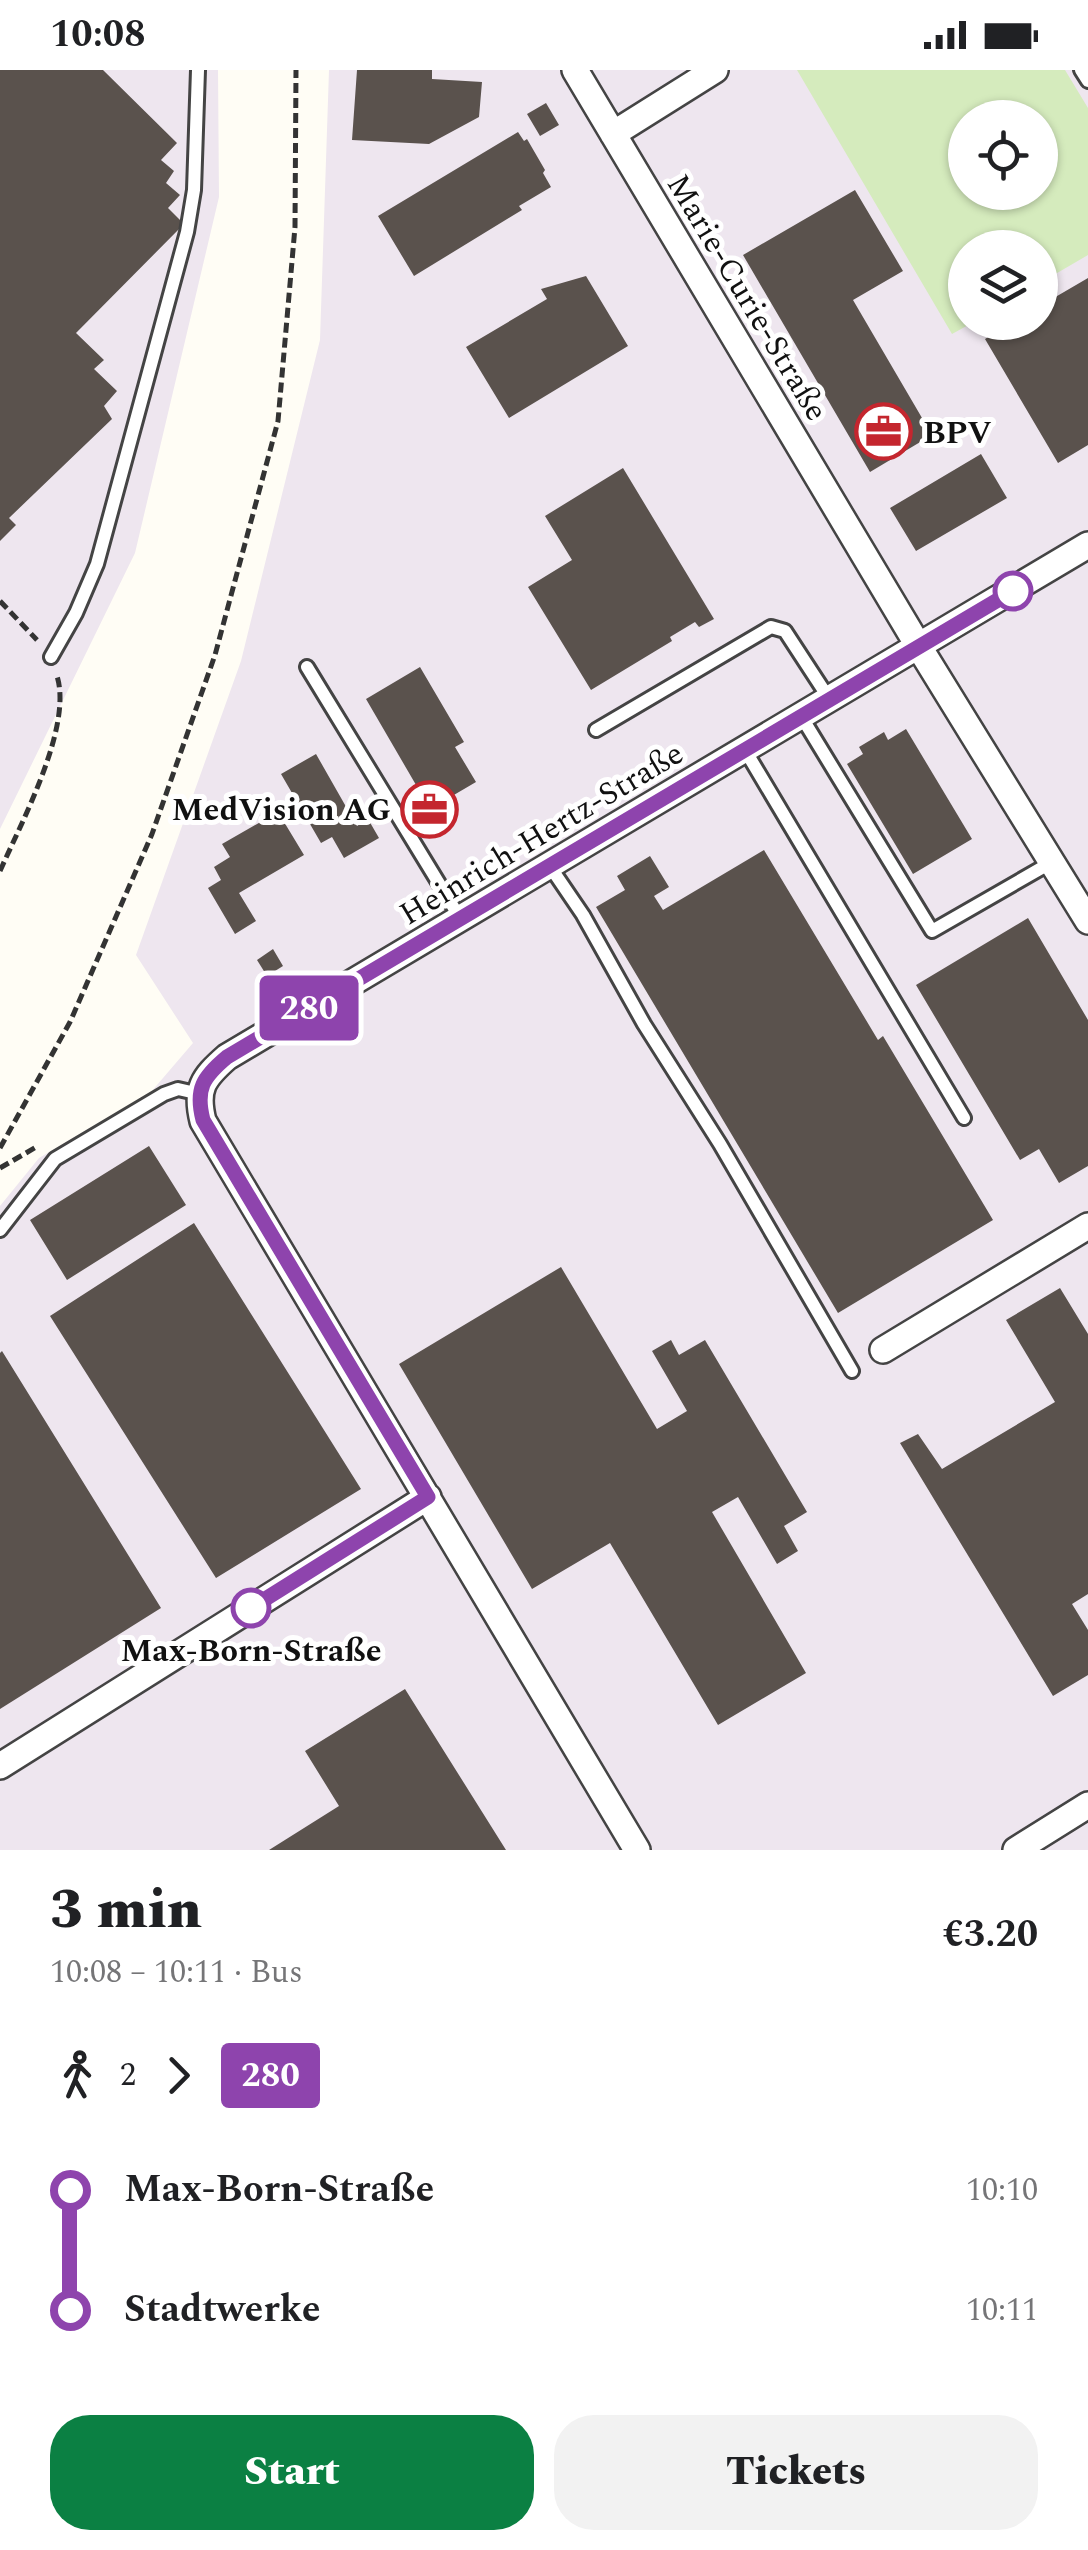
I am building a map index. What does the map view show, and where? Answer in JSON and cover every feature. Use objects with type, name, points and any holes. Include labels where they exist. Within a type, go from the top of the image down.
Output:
[{"type":"street","name":"Marie-Curie-Straße","points":[[575,70],[919,647]]},
{"type":"street","points":[[614,134],[715,70]]},
{"type":"street","name":"Heinrich-Hertz-Straße","points":[[201,1088],[227,1057],[1088,545]]},
{"type":"street","points":[[919,647],[1088,920]]},
{"type":"street","points":[[201,1088],[198,1102],[203,1120],[637,1850]]},
{"type":"street","points":[[883,1350],[1088,1226]]},
{"type":"street","points":[[0,1766],[428,1497]]},
{"type":"street","points":[[1016,1850],[1088,1805]]},
{"type":"lane","points":[[51,657],[97,564],[188,232],[194,190],[198,70]]},
{"type":"lane","points":[[1082,70],[1088,81]]},
{"type":"lane","points":[[596,730],[771,627],[785,631],[830,700]]},
{"type":"lane","points":[[307,667],[460,918]]},
{"type":"lane","points":[[802,716],[932,931],[1052,862]]},
{"type":"lane","points":[[745,750],[964,1118]]},
{"type":"lane","points":[[549,865],[583,915],[852,1371]]},
{"type":"lane","points":[[0,1230],[55,1159],[164,1094],[201,1088]]},
{"type":"path","points":[[0,1148],[70,1022],[152,834],[220,637],[278,422],[295,227],[296,70]]},
{"type":"path","points":[[0,600],[51,657],[60,686],[47,763],[0,871]]},
{"type":"shaded area","points":[[0,70],[218,70],[219,197],[135,553],[0,829]]},
{"type":"shaded area","points":[[329,70],[1088,70],[1088,1850],[0,1850],[0,1206],[39,1158],[151,1092],[193,1043],[136,955],[241,661],[320,340]]},
{"type":"green space","points":[[797,70],[1065,70],[1088,108],[1088,255],[1058,272],[1058,230],[948,230],[948,327]]},
{"type":"building","points":[[0,70],[103,70],[177,143],[161,160],[174,171],[166,183],[180,195],[168,208],[184,224],[76,333],[104,360],[94,369],[117,391],[104,406],[112,419],[9,518],[16,525],[0,541]]},
{"type":"building","points":[[357,70],[432,70],[432,79],[482,82],[479,117],[429,144],[352,140]]},
{"type":"building","points":[[546,103],[559,125],[540,136],[527,114]]},
{"type":"building","points":[[518,132],[524,141],[527,139],[551,187],[519,206],[522,210],[414,276],[378,216]]},
{"type":"building","points":[[855,190],[903,271],[853,300],[932,435],[870,472],[743,255]]},
{"type":"building","points":[[586,276],[628,346],[509,418],[466,347],[547,299],[541,289]]},
{"type":"building","points":[[1088,278],[1088,445],[1058,463],[986,340],[1058,340],[1058,296]]},
{"type":"building","points":[[981,454],[1007,498],[916,551],[890,508]]},
{"type":"building","points":[[623,468],[714,619],[699,627],[695,622],[670,637],[672,641],[591,690],[528,587],[572,560],[545,516]]},
{"type":"building","points":[[420,667],[464,742],[455,747],[476,782],[430,809],[366,699]]},
{"type":"building","points":[[906,729],[972,839],[913,874],[847,764],[863,754],[859,747],[884,732],[888,740]]},
{"type":"building","points":[[316,754],[357,826],[368,819],[379,838],[344,858],[332,837],[321,843],[281,774]]},
{"type":"building","points":[[278,812],[304,855],[239,893],[256,921],[235,934],[208,888],[221,880],[214,867],[230,857],[222,844]]},
{"type":"building","points":[[764,850],[878,1040],[883,1036],[993,1220],[838,1313],[596,907],[625,890],[617,876],[650,856],[669,887],[654,896],[663,910]]},
{"type":"building","points":[[1028,918],[1088,1020],[1088,1166],[1059,1183],[1039,1149],[1020,1160],[916,985]]},
{"type":"building","points":[[273,949],[283,966],[267,976],[257,960]]},
{"type":"building","points":[[149,1146],[186,1205],[67,1280],[30,1220]]},
{"type":"building","points":[[194,1223],[361,1489],[216,1578],[50,1316]]},
{"type":"building","points":[[561,1267],[657,1429],[687,1411],[652,1351],[671,1340],[679,1355],[705,1340],[807,1512],[784,1526],[798,1551],[777,1564],[738,1497],[712,1512],[806,1673],[718,1725],[610,1543],[532,1589],[399,1364]]},
{"type":"building","points":[[1060,1288],[1088,1334],[1088,1594],[1072,1604],[1088,1630],[1088,1675],[1053,1696],[900,1443],[918,1434],[942,1469],[1055,1402],[1006,1320]]},
{"type":"building","points":[[0,1353],[161,1608],[0,1709]]},
{"type":"building","points":[[405,1689],[506,1850],[269,1850],[339,1806],[305,1751]]},
{"type":"bus line","name":"280","points":[[251,1608],[428,1497],[203,1120],[198,1102],[202,1083],[210,1071],[227,1057],[1013,591]]},
{"type":"place","name":"BPV","points":[[884,432]]},
{"type":"place","name":"MedVision AG","points":[[430,809]]},
{"type":"place","name":"Max-Born-Straße","points":[[251,1608]]}]
